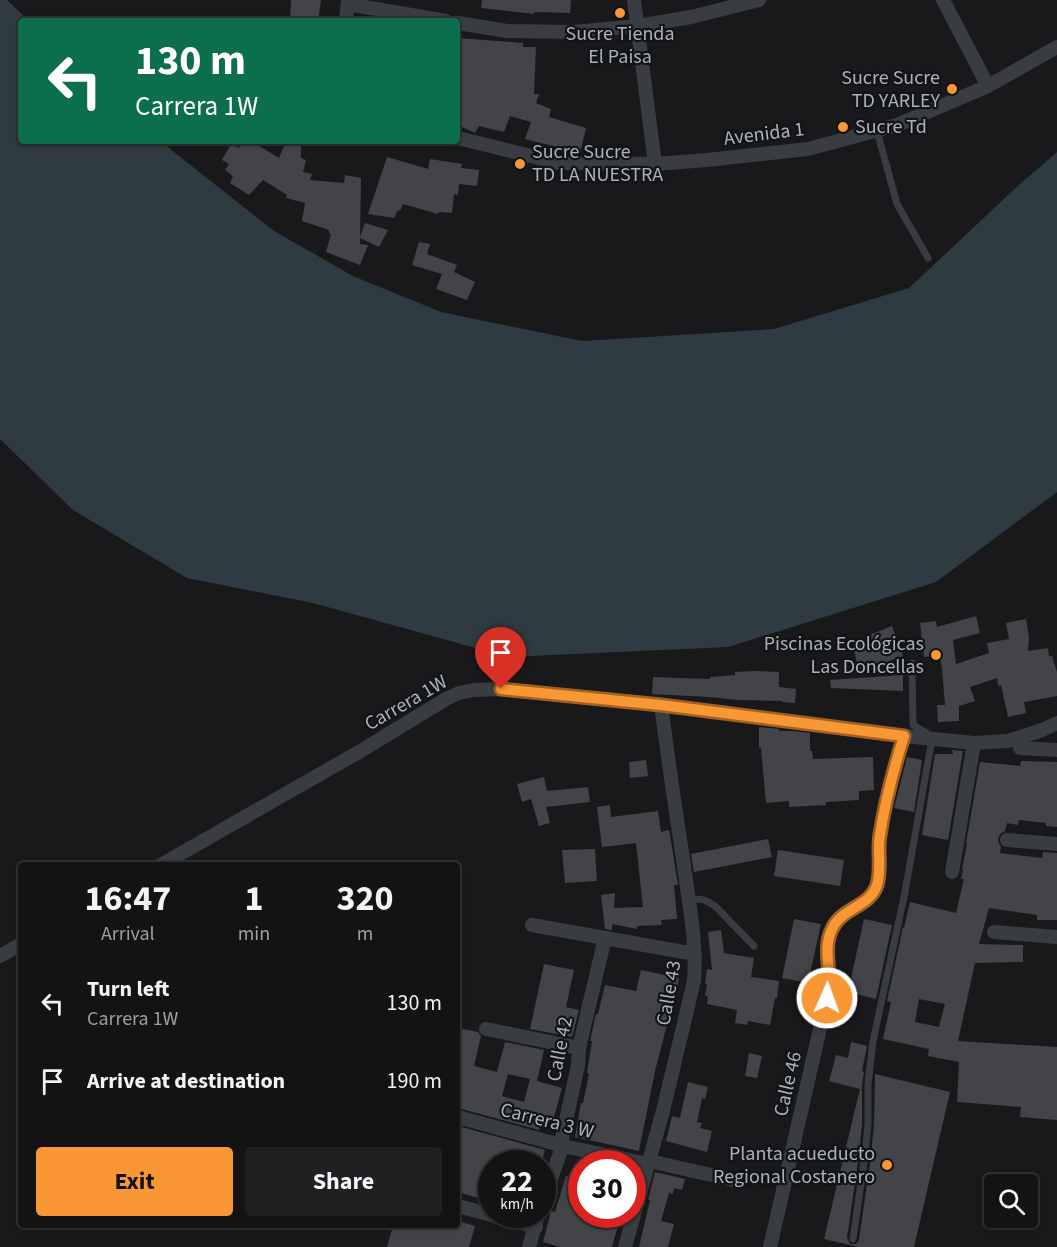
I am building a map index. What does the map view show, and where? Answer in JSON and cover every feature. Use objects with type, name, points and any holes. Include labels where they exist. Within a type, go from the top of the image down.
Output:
[{"type":"street","points":[[634,0],[655,164]]},
{"type":"street","points":[[460,23],[507,31],[562,32],[638,26],[691,17],[759,0]]},
{"type":"street","points":[[943,0],[988,86]]},
{"type":"street","points":[[346,18],[348,2],[431,18]]},
{"type":"street","name":"Avenida 1","points":[[460,138],[559,163],[655,164],[808,149],[897,125],[988,86],[1057,47]]},
{"type":"street","name":"Carrera 1W","points":[[166,862],[364,750],[446,699],[474,690],[501,689],[661,705],[974,743],[1008,741],[1057,723]]},
{"type":"street","name":"Calle 43","points":[[625,1247],[663,1111],[694,981],[696,954],[661,705]]},
{"type":"street","name":"Calle 46","points":[[770,1247],[827,998],[828,944],[831,930],[838,919],[863,903],[872,895],[876,887],[879,877],[879,836],[904,736]]},
{"type":"street","points":[[952,872],[974,743]]},
{"type":"street","points":[[1020,748],[1057,750]]},
{"type":"street","points":[[1007,840],[1057,844]]},
{"type":"street","points":[[532,925],[696,954]]},
{"type":"street","points":[[994,932],[1057,938]]},
{"type":"street","name":"Calle 42","points":[[556,1164],[562,1146],[578,1066],[579,1048],[605,938]]},
{"type":"street","points":[[0,956],[18,946]]},
{"type":"street","points":[[486,1029],[579,1048]]},
{"type":"street","name":"Carrera 3 W","points":[[460,1118],[562,1146],[643,1163],[654,1162],[733,1180]]},
{"type":"street","points":[[460,1206],[478,1210]]},
{"type":"street","points":[[529,1247],[535,1228]]},
{"type":"lane","points":[[877,130],[897,204],[928,258]]},
{"type":"lane","points":[[853,1239],[865,1155],[868,1084],[873,1041],[935,739],[913,725],[912,663]]},
{"type":"lane","points":[[689,900],[700,898],[707,901],[754,946]]},
{"type":"shaded area","points":[[0,0],[7,0],[26,18],[18,18],[18,144],[164,144],[274,231],[353,276],[441,312],[582,341],[774,329],[909,288],[1057,152],[1057,492],[936,582],[728,647],[508,657],[313,603],[187,578],[73,510],[0,439]]},
{"type":"building","points":[[291,0],[321,0],[318,18],[290,18]]},
{"type":"building","points":[[482,0],[571,0],[570,13],[534,12],[534,14],[481,8]]},
{"type":"building","points":[[460,38],[523,43],[523,47],[536,47],[534,94],[539,94],[536,103],[551,109],[549,117],[586,128],[580,153],[525,139],[531,122],[510,116],[504,132],[479,126],[475,133],[460,126]]},
{"type":"building","points":[[231,144],[239,148],[242,144],[256,144],[279,158],[285,144],[301,144],[301,158],[306,160],[303,172],[312,174],[310,180],[344,183],[345,175],[361,178],[360,237],[365,223],[388,230],[379,247],[360,238],[360,244],[368,245],[360,265],[326,252],[331,234],[329,230],[302,221],[305,203],[286,198],[287,195],[263,180],[249,195],[230,183],[233,176],[225,170],[229,164],[222,160]]},
{"type":"building","points":[[387,157],[428,169],[430,159],[462,164],[461,168],[479,170],[477,186],[459,184],[458,195],[454,194],[452,213],[438,212],[438,214],[403,204],[394,218],[368,214]]},
{"type":"building","points":[[419,242],[430,244],[427,254],[457,265],[454,272],[475,282],[467,300],[436,289],[442,274],[412,265]]},
{"type":"building","points":[[976,616],[980,633],[953,640],[956,664],[989,653],[987,643],[1009,639],[1006,623],[1026,619],[1029,637],[1028,651],[1048,648],[1049,656],[1052,656],[1057,672],[1057,696],[1024,702],[1026,713],[1008,717],[1001,685],[998,686],[997,678],[970,687],[975,701],[959,706],[959,721],[938,722],[937,705],[945,705],[940,655],[924,657],[920,623],[936,621],[937,627]]},
{"type":"building","points":[[892,626],[903,656],[859,672],[853,645],[872,641],[869,635]]},
{"type":"building","points":[[735,672],[779,672],[779,687],[796,689],[795,703],[652,694],[653,677],[710,679],[710,677],[735,675]]},
{"type":"building","points":[[903,675],[903,691],[831,688],[830,680]]},
{"type":"building","points":[[759,727],[810,733],[810,751],[812,751],[813,759],[873,757],[874,790],[859,791],[859,800],[826,802],[826,805],[789,807],[789,801],[766,803],[761,748],[759,748]]},
{"type":"building","points":[[952,750],[963,751],[948,840],[922,835],[935,754],[953,754]]},
{"type":"building","points":[[907,757],[922,760],[914,812],[894,808]]},
{"type":"building","points":[[646,760],[648,776],[630,778],[629,762]]},
{"type":"building","points":[[1021,761],[1057,762],[1057,827],[1046,826],[1046,823],[1019,820],[1018,825],[1007,823],[1005,831],[998,839],[1001,847],[1000,853],[1042,858],[1043,852],[1057,853],[1057,920],[1037,920],[1037,915],[989,908],[979,944],[1023,945],[1023,962],[975,963],[958,1041],[1057,1047],[1057,1120],[1020,1117],[1021,1107],[957,1102],[959,1062],[928,1056],[929,1049],[883,1039],[891,1002],[887,1001],[910,902],[956,913],[964,879],[961,879],[962,869],[980,762],[1020,766]],"holes":[[[919,999],[945,1004],[939,1027],[915,1022]]]},
{"type":"building","points":[[544,777],[547,791],[588,787],[590,802],[546,807],[550,823],[539,826],[531,799],[522,802],[517,784]]},
{"type":"building","points":[[610,805],[611,817],[658,811],[661,832],[669,830],[670,835],[678,885],[674,885],[677,919],[661,920],[662,925],[637,926],[637,929],[612,924],[612,930],[605,929],[601,895],[615,893],[614,908],[643,907],[636,843],[602,847],[597,807]]},
{"type":"building","points":[[768,839],[772,857],[694,872],[691,854]]},
{"type":"building","points":[[595,849],[597,881],[565,883],[562,850]]},
{"type":"building","points":[[778,850],[844,860],[840,886],[774,876]]},
{"type":"building","points":[[794,919],[821,924],[808,983],[782,978]]},
{"type":"building","points":[[864,919],[892,925],[876,999],[848,992]]},
{"type":"building","points":[[721,930],[724,953],[754,958],[751,977],[779,981],[770,1025],[748,1021],[747,1025],[735,1023],[737,1010],[707,1004],[708,996],[705,996],[707,985],[705,984],[707,969],[712,970],[708,932]]},
{"type":"building","points":[[544,964],[574,970],[566,1007],[579,1010],[572,1037],[530,1029]]},
{"type":"building","points":[[641,970],[679,978],[655,1071],[639,1150],[575,1137],[589,1074],[587,1073],[592,1041],[590,1041],[605,985],[636,991]]},
{"type":"building","points":[[460,1028],[478,1032],[481,1036],[474,1066],[497,1072],[505,1042],[544,1050],[537,1081],[562,1088],[553,1121],[542,1118],[539,1130],[460,1109]],"holes":[[[508,1074],[530,1079],[524,1102],[502,1096]]]},
{"type":"building","name":"Planta acueducto Regional Costanero","points":[[851,1042],[867,1046],[862,1071],[864,1072],[859,1154],[847,1238],[850,1244],[856,1244],[859,1240],[871,1156],[875,1074],[950,1092],[914,1247],[859,1247],[824,1239],[860,1089],[829,1081],[836,1055],[848,1058]]},
{"type":"building","points":[[749,1053],[762,1056],[757,1078],[745,1076]]},
{"type":"building","points":[[688,1082],[708,1087],[705,1099],[702,1098],[697,1122],[702,1123],[700,1128],[712,1131],[707,1152],[666,1141],[672,1116],[680,1118]]},
{"type":"building","points":[[460,1127],[545,1150],[478,1150],[478,1198],[460,1193]]},
{"type":"building","points":[[655,1172],[685,1179],[682,1190],[674,1188],[673,1194],[669,1193],[661,1221],[674,1224],[668,1247],[639,1247],[643,1228],[646,1228],[650,1200],[648,1200]]},
{"type":"building","points":[[566,1176],[568,1176],[568,1228],[617,1228],[612,1247],[560,1247],[543,1242],[547,1228],[556,1228],[556,1209]]},
{"type":"building","points":[[460,1222],[475,1226],[469,1247],[387,1247],[392,1228],[460,1228]]},
{"type":"place","name":"Sucre Tienda El Paisa","points":[[620,13]]},
{"type":"place","name":"Sucre Sucre TD YARLEY","points":[[952,89]]},
{"type":"place","name":"Sucre Td","points":[[843,127]]},
{"type":"place","name":"Sucre Sucre TD LA NUESTRA","points":[[520,164]]},
{"type":"place","name":"Piscinas Ecológicas Las Doncellas","points":[[936,655]]},
{"type":"place","name":"Planta acueducto Regional Costanero","points":[[887,1165]]},
{"type":"route","points":[[501,689],[661,705],[904,736],[879,836],[879,877],[872,895],[838,919],[831,930],[828,944],[827,998]]}]
